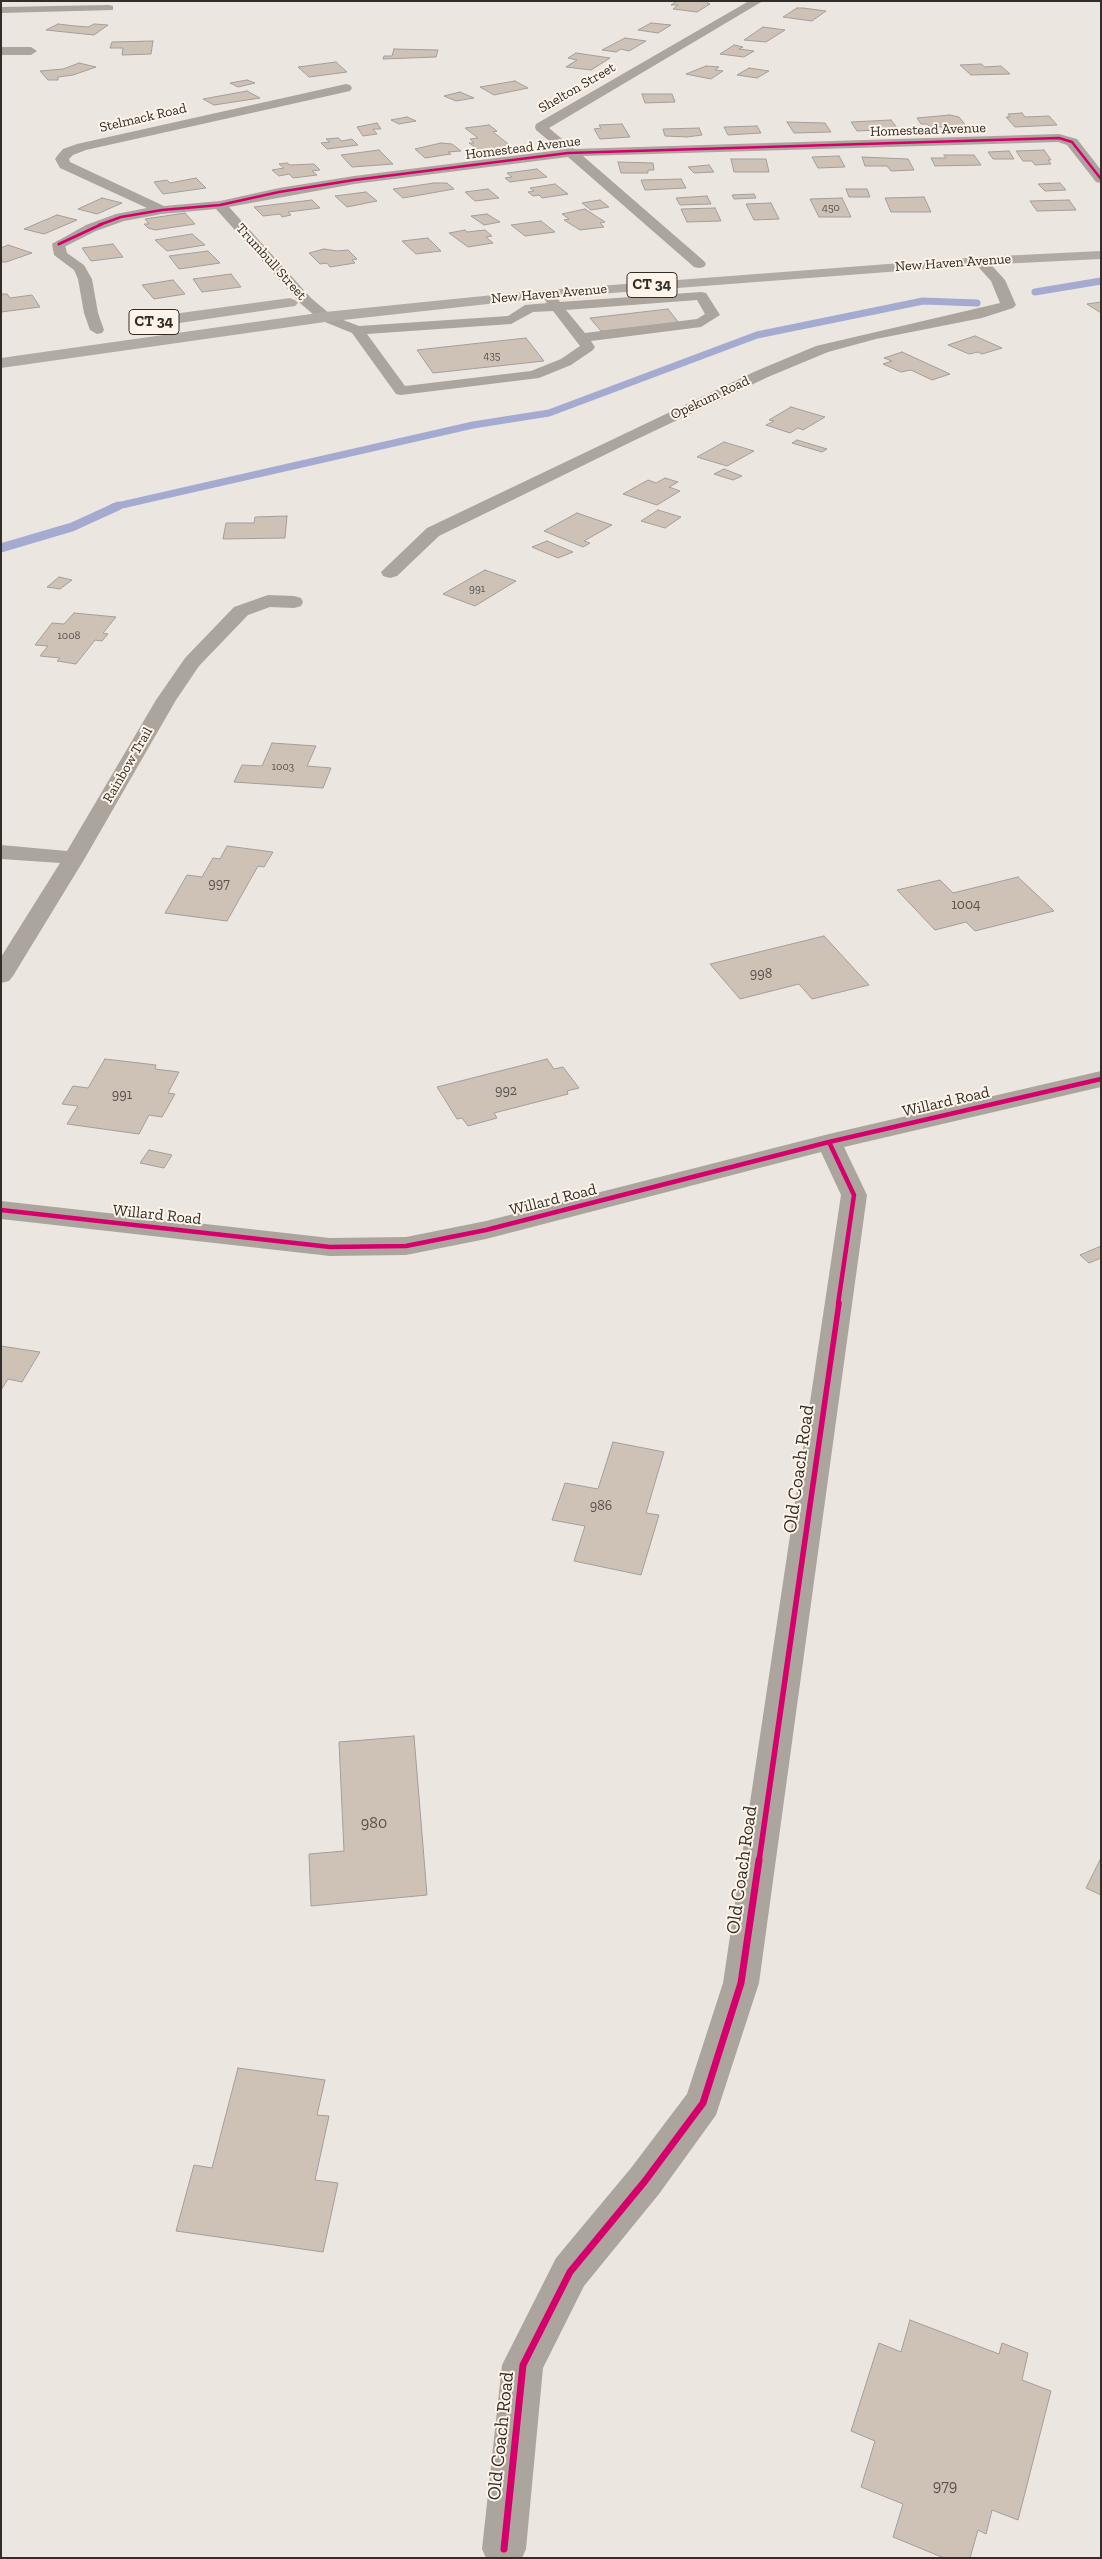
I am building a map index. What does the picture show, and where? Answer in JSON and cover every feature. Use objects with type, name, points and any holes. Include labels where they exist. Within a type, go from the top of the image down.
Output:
[{"type":"highway","name":"New Haven Avenue","points":[[1,363],[325,317],[547,294],[980,261],[1101,255]]},
{"type":"highway","name":"CT 34","points":[[681,265],[718,262]]},
{"type":"highway","name":"CT 34","points":[[153,322],[326,299]]},
{"type":"highway","name":"CT 34","points":[[78,333],[116,328]]},
{"type":"street","name":"Shelton Street","points":[[700,264],[541,127],[758,1]]},
{"type":"street","points":[[1,51],[30,51]]},
{"type":"street","name":"Stelmack Road","points":[[162,210],[65,165],[62,159],[68,152],[82,147],[346,88]]},
{"type":"street","name":"Homestead Avenue","points":[[59,244],[91,228],[114,220],[162,210],[220,205],[279,192],[354,180],[568,152],[1059,138],[1072,142],[1101,179]]},
{"type":"street","name":"Trumbull Street","points":[[220,205],[306,301],[325,317]]},
{"type":"street","name":"Opekum Road","points":[[390,572],[434,532],[625,438],[762,374],[822,349],[874,335],[982,313],[1008,305],[998,280],[980,261]]},
{"type":"street","name":"Rainbow Trail","points":[[1,976],[74,858],[166,700],[192,662],[241,611],[268,601],[294,602]]},
{"type":"street","points":[[1,852],[74,858]]},
{"type":"street","name":"Willard Road","points":[[1,1210],[330,1247],[406,1246],[486,1230],[828,1142],[1101,1079]]},
{"type":"street","name":"Old Coach Road","points":[[500,2553],[523,2364],[570,2272],[645,2181],[704,2103],[741,1983],[854,1195],[828,1142]]},
{"type":"lane","points":[[1,10],[109,8]]},
{"type":"lane","points":[[59,244],[61,255],[79,268],[85,279],[91,313],[97,330]]},
{"type":"lane","points":[[581,338],[701,323],[712,315],[692,282]]},
{"type":"lane","points":[[646,286],[658,299]]},
{"type":"lane","points":[[357,330],[401,392],[534,375],[566,362],[588,347],[547,294]]},
{"type":"lane","points":[[325,317],[357,330],[511,320],[530,308],[701,296]]},
{"type":"building","points":[[677,1],[709,1],[707,3],[710,4],[697,12],[673,9],[678,5],[671,5]]},
{"type":"building","points":[[797,8],[826,11],[812,21],[783,17]]},
{"type":"building","points":[[651,23],[671,25],[658,33],[638,30]]},
{"type":"building","points":[[58,24],[88,27],[94,24],[108,25],[94,35],[46,30]]},
{"type":"building","points":[[763,27],[785,30],[766,42],[744,40]]},
{"type":"building","points":[[625,38],[646,41],[629,51],[621,49],[616,52],[602,50]]},
{"type":"building","points":[[153,41],[151,54],[122,55],[123,48],[110,48],[112,42]]},
{"type":"building","points":[[734,45],[743,47],[739,49],[754,51],[744,57],[720,54]]},
{"type":"building","points":[[394,49],[438,50],[436,57],[383,59],[384,56],[392,56]]},
{"type":"building","points":[[576,53],[610,58],[591,70],[566,67],[577,60],[568,58]]},
{"type":"building","points":[[336,62],[347,72],[309,77],[298,67]]},
{"type":"building","points":[[79,63],[96,67],[73,75],[58,77],[58,80],[48,80],[40,71],[63,69]]},
{"type":"building","points":[[981,64],[985,67],[1001,66],[1010,74],[971,75],[960,65]]},
{"type":"building","points":[[706,66],[719,67],[715,70],[723,71],[711,79],[686,74]]},
{"type":"building","points":[[749,68],[769,71],[757,78],[737,75]]},
{"type":"building","points":[[247,80],[255,83],[238,87],[230,83]]},
{"type":"building","points":[[515,81],[528,88],[494,95],[480,87]]},
{"type":"building","points":[[247,91],[260,98],[214,105],[203,99]]},
{"type":"building","points":[[460,92],[474,98],[456,101],[444,96]]},
{"type":"building","points":[[642,94],[672,94],[675,102],[645,103]]},
{"type":"building","points":[[1022,113],[1025,117],[1049,116],[1057,125],[1015,127],[1006,117],[1010,117],[1008,114]]},
{"type":"building","points":[[950,115],[959,117],[967,127],[930,127],[927,124],[921,124],[917,118]]},
{"type":"building","points":[[407,117],[416,121],[399,124],[391,120]]},
{"type":"building","points":[[891,120],[898,129],[857,131],[851,122]]},
{"type":"building","points":[[787,122],[825,123],[831,132],[794,133]]},
{"type":"building","points":[[377,123],[381,129],[373,129],[377,134],[363,136],[357,127]]},
{"type":"building","points":[[622,124],[630,137],[600,139],[594,129],[601,128],[599,125]]},
{"type":"building","points":[[489,125],[497,131],[493,132],[512,147],[481,151],[469,143],[474,143],[470,139],[478,138],[465,128]]},
{"type":"building","points":[[757,126],[761,133],[728,135],[724,127]]},
{"type":"building","points":[[699,128],[702,135],[687,137],[665,136],[663,129]]},
{"type":"building","points":[[338,138],[342,141],[352,139],[358,145],[327,149],[321,143],[330,142],[326,139]]},
{"type":"building","points":[[441,143],[452,144],[461,151],[425,158],[415,149]]},
{"type":"building","points":[[379,150],[393,164],[352,167],[341,155]]},
{"type":"building","points":[[1044,150],[1051,160],[1048,160],[1051,164],[1035,165],[1032,161],[1023,161],[1016,151]]},
{"type":"building","points":[[1009,151],[1014,159],[993,159],[988,152]]},
{"type":"building","points":[[944,155],[974,155],[981,165],[935,166],[931,158],[946,158]]},
{"type":"building","points":[[839,156],[845,167],[818,168],[812,157]]},
{"type":"building","points":[[862,157],[908,159],[914,170],[891,171],[887,166],[865,166]]},
{"type":"building","points":[[731,159],[766,159],[769,172],[734,172]]},
{"type":"building","points":[[618,162],[653,163],[654,170],[648,170],[648,173],[621,173]]},
{"type":"building","points":[[287,163],[290,165],[314,164],[320,170],[312,171],[317,175],[293,178],[289,174],[279,176],[272,170],[284,168],[279,164]]},
{"type":"building","points":[[709,165],[714,172],[694,173],[688,167]]},
{"type":"building","points":[[537,169],[547,177],[510,182],[505,178],[512,177],[507,173]]},
{"type":"building","points":[[196,178],[206,188],[163,194],[154,182],[167,180],[170,183]]},
{"type":"building","points":[[681,179],[686,188],[645,190],[641,180]]},
{"type":"building","points":[[447,183],[454,189],[403,198],[393,189]]},
{"type":"building","points":[[1060,183],[1066,190],[1045,191],[1038,184]]},
{"type":"building","points":[[555,184],[568,194],[542,198],[539,195],[533,196],[528,192],[534,191],[530,188]]},
{"type":"building","points":[[488,189],[499,198],[475,201],[465,192]]},
{"type":"building","points":[[846,189],[867,189],[870,197],[849,197]]},
{"type":"building","points":[[366,192],[377,201],[347,207],[335,196]]},
{"type":"building","points":[[754,194],[756,198],[734,199],[732,195]]},
{"type":"building","points":[[707,196],[711,204],[680,205],[676,198]]},
{"type":"building","points":[[924,197],[931,212],[891,212],[885,198]]},
{"type":"building","points":[[102,198],[122,203],[97,214],[78,209]]},
{"type":"building","points":[[842,198],[851,217],[819,217],[810,199]]},
{"type":"building","points":[[312,200],[320,208],[288,212],[291,215],[282,217],[280,214],[263,216],[254,207]]},
{"type":"building","points":[[600,200],[609,207],[591,210],[582,203]]},
{"type":"building","points":[[1069,200],[1076,210],[1037,211],[1030,201]]},
{"type":"building","points":[[771,203],[779,219],[754,220],[746,204]]},
{"type":"building","points":[[715,208],[721,221],[687,222],[681,209]]},
{"type":"building","points":[[585,209],[605,222],[600,223],[604,227],[580,230],[564,220],[569,219],[562,214]]},
{"type":"building","points":[[185,213],[195,224],[155,230],[148,228],[144,224],[149,224],[145,219]]},
{"type":"building","points":[[487,214],[500,222],[484,225],[471,216]]},
{"type":"building","points":[[57,215],[77,220],[44,234],[24,229]]},
{"type":"building","points":[[541,221],[555,232],[525,236],[511,225]]},
{"type":"building","points":[[465,230],[467,232],[485,230],[492,236],[486,237],[493,243],[468,247],[449,233]]},
{"type":"building","points":[[192,234],[205,245],[167,251],[155,240]]},
{"type":"building","points":[[428,238],[441,251],[416,254],[402,241]]},
{"type":"building","points":[[113,244],[123,257],[91,261],[82,248]]},
{"type":"building","points":[[8,245],[32,253],[1,262],[1,248]]},
{"type":"building","points":[[324,249],[348,250],[357,259],[352,260],[355,263],[330,267],[327,263],[320,264],[309,253]]},
{"type":"building","points":[[208,251],[220,263],[179,269],[169,256]]},
{"type":"building","points":[[231,274],[241,287],[202,292],[193,279]]},
{"type":"building","points":[[173,280],[185,294],[154,299],[142,285]]},
{"type":"building","points":[[1,294],[7,294],[10,298],[32,295],[40,307],[1,312]]},
{"type":"building","points":[[1101,302],[1101,313],[1087,304]]},
{"type":"building","points":[[668,309],[679,323],[601,331],[590,318]]},
{"type":"building","points":[[975,336],[1002,348],[982,354],[978,352],[969,354],[948,345]]},
{"type":"building","points":[[526,338],[544,361],[433,373],[417,350]]},
{"type":"building","points":[[902,352],[950,374],[932,380],[911,370],[901,372],[883,364],[892,361],[884,358]]},
{"type":"building","points":[[791,407],[825,417],[803,430],[798,428],[790,433],[766,425],[774,421],[769,420]]},
{"type":"building","points":[[797,440],[827,449],[822,452],[792,443]]},
{"type":"building","points":[[724,442],[754,451],[727,466],[697,457]]},
{"type":"building","points":[[724,469],[742,476],[733,480],[714,474]]},
{"type":"building","points":[[665,478],[678,482],[669,487],[680,491],[657,505],[623,494],[648,480],[656,483]]},
{"type":"building","points":[[658,510],[681,517],[665,528],[641,521]]},
{"type":"building","points":[[577,513],[612,525],[584,541],[590,543],[583,547],[544,531]]},
{"type":"building","points":[[287,516],[285,538],[223,539],[226,523],[254,523],[255,517]]},
{"type":"building","points":[[547,541],[573,552],[558,558],[532,547]]},
{"type":"building","points":[[485,570],[516,581],[475,606],[443,594]]},
{"type":"building","points":[[59,577],[72,580],[60,589],[47,587]]},
{"type":"building","points":[[74,613],[116,617],[103,633],[108,634],[102,641],[95,640],[76,664],[57,661],[60,658],[40,656],[48,646],[35,645],[52,623],[64,624]]},
{"type":"building","points":[[272,743],[316,746],[307,766],[331,768],[323,788],[234,782],[242,765],[262,766]]},
{"type":"building","points":[[227,846],[273,852],[264,867],[258,866],[227,921],[165,913],[187,875],[202,877],[213,858],[220,859]]},
{"type":"building","points":[[1018,877],[1054,911],[975,931],[966,922],[935,930],[897,890],[940,880],[953,893]]},
{"type":"building","points":[[824,936],[869,985],[812,999],[799,984],[740,999],[710,964]]},
{"type":"building","points":[[105,1059],[156,1065],[155,1069],[179,1072],[168,1093],[175,1094],[162,1117],[149,1115],[139,1134],[67,1124],[78,1106],[62,1104],[73,1086],[88,1088]]},
{"type":"building","points":[[547,1059],[554,1069],[563,1067],[579,1088],[567,1091],[568,1094],[494,1113],[497,1118],[468,1126],[462,1118],[457,1119],[437,1087]]},
{"type":"building","points":[[149,1150],[172,1155],[164,1168],[140,1163]]},
{"type":"building","points":[[1101,1246],[1101,1258],[1089,1263],[1080,1255]]},
{"type":"building","points":[[1,1346],[40,1352],[22,1382],[8,1379],[1,1390]]},
{"type":"building","points":[[613,1442],[664,1452],[646,1513],[659,1515],[641,1575],[574,1561],[585,1526],[552,1520],[565,1483],[598,1489]]},
{"type":"building","points":[[414,1736],[427,1895],[311,1906],[309,1854],[344,1851],[339,1742]]},
{"type":"building","points":[[1101,1858],[1101,1895],[1086,1888]]},
{"type":"building","points":[[238,2068],[325,2080],[317,2115],[329,2116],[315,2180],[338,2183],[323,2252],[176,2231],[194,2165],[212,2168]]},
{"type":"building","points":[[910,2320],[999,2354],[1002,2343],[1028,2353],[1022,2380],[1051,2391],[1018,2520],[992,2510],[986,2534],[978,2530],[970,2558],[944,2558],[893,2537],[903,2504],[861,2487],[875,2441],[851,2431],[879,2343],[901,2352]]},
{"type":"waterway","points":[[1035,292],[1101,281]]},
{"type":"waterway","points":[[113,507],[473,425],[549,413],[757,335],[923,301],[977,303]]},
{"type":"waterway","points":[[1,548],[72,527],[118,506]]},
{"type":"cycle path","points":[[59,244],[91,228],[121,217],[162,210],[220,205],[279,192],[354,180],[568,153],[1059,138],[1072,142],[1101,179]]},
{"type":"cycle path","points":[[1,1210],[330,1247],[406,1246],[486,1230],[829,1142],[1101,1079]]},
{"type":"cycle path","points":[[504,2549],[523,2365],[570,2272],[645,2181],[703,2103],[741,1983],[854,1195],[829,1142]]}]
